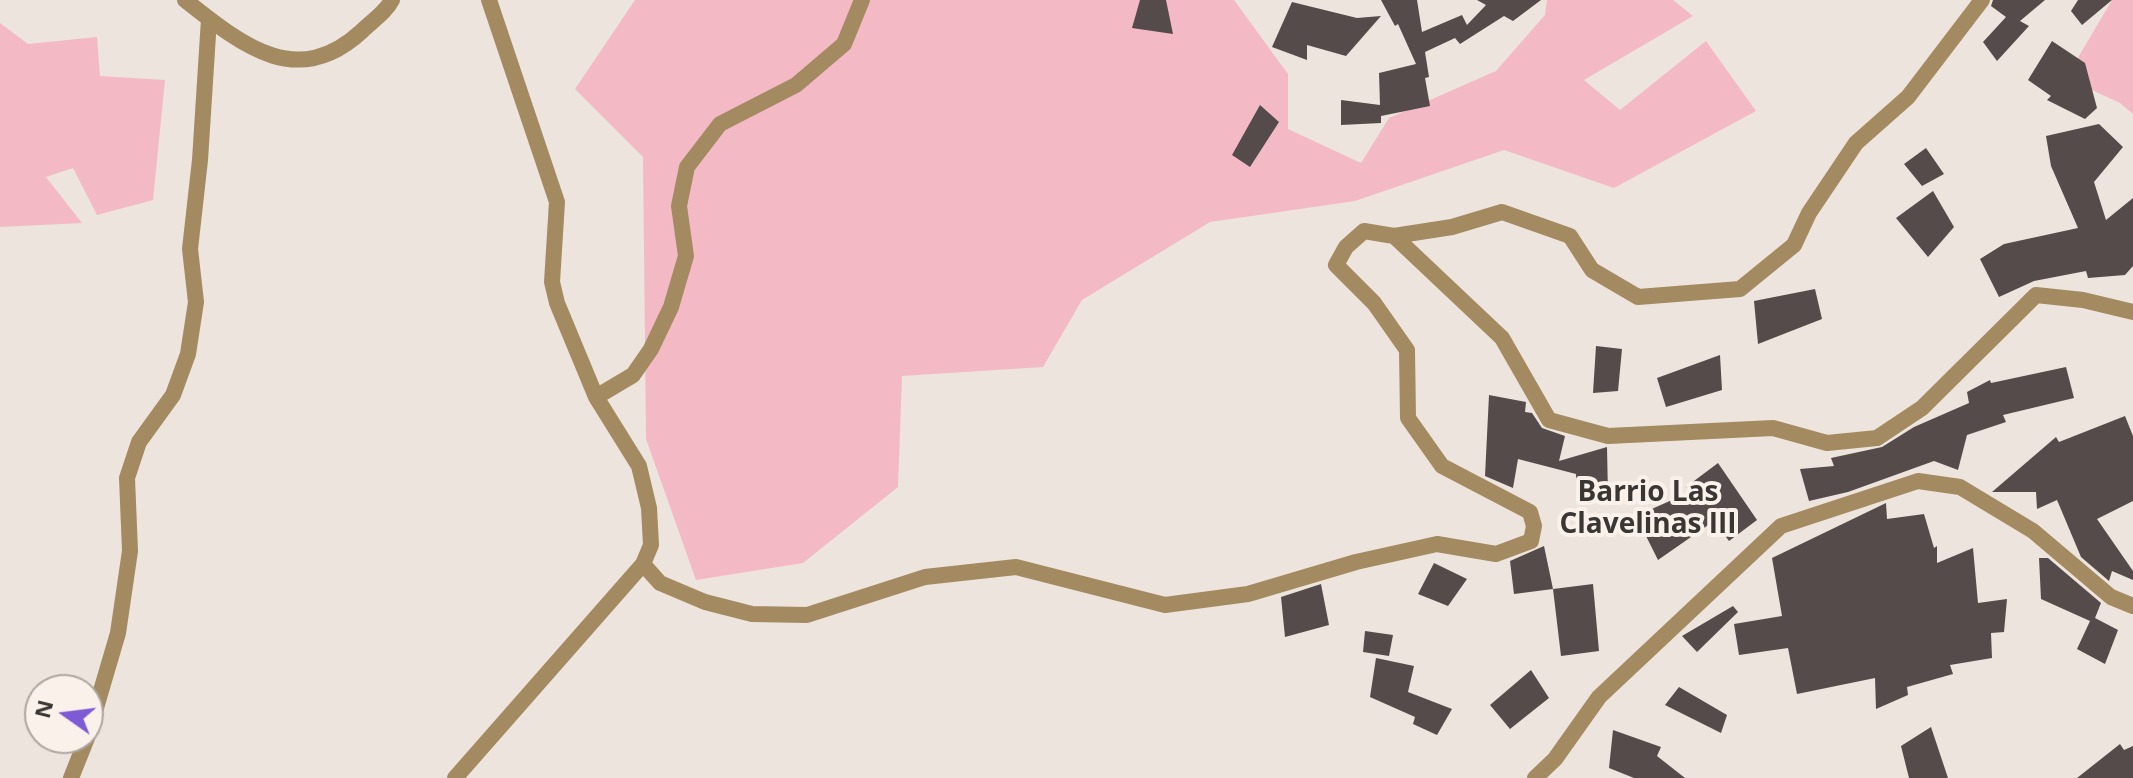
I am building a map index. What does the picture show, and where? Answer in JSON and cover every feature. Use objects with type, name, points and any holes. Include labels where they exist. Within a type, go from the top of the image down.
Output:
[{"type":"street","points":[[185,0],[209,19],[275,58],[309,62],[347,45],[392,0]]},
{"type":"street","points":[[455,778],[643,564],[651,545],[649,508],[639,466],[596,397],[552,282],[557,202],[489,0]]},
{"type":"street","points":[[596,397],[633,375],[651,349],[671,307],[686,256],[679,206],[687,167],[720,124],[796,85],[844,44],[862,0]]},
{"type":"street","points":[[643,564],[660,583],[705,602],[752,614],[807,615],[925,577],[1016,567],[1165,605],[1248,594],[1356,562],[1437,544],[1496,554],[1531,541],[1534,526],[1530,512],[1442,466],[1408,418],[1407,350],[1374,303],[1336,265],[1346,247],[1364,231],[1394,236],[1452,227],[1502,212],[1570,236],[1592,270],[1638,297],[1740,289],[1794,245],[1809,213],[1856,143],[1908,97],[1982,0]]},
{"type":"street","points":[[104,682],[118,633],[130,551],[127,478],[139,442],[173,395],[188,354],[196,302],[190,249],[200,160],[209,19]]},
{"type":"street","points":[[1394,236],[1502,338],[1549,420],[1608,436],[1773,428],[1827,443],[1877,438],[1922,408],[2036,295],[2083,300],[2133,312]]},
{"type":"street","points":[[1535,778],[1555,759],[1599,697],[1781,526],[1918,481],[1960,487],[2033,531],[2111,597],[2133,606]]},
{"type":"street","points":[[71,778],[81,754]]},
{"type":"shaded area","points":[[635,0],[1234,0],[1288,74],[1288,129],[1361,163],[1389,118],[1496,71],[1545,15],[1547,0],[1673,0],[1693,16],[1584,80],[1620,110],[1706,41],[1756,111],[1614,188],[1504,150],[1355,201],[1210,222],[1082,300],[1043,367],[902,376],[898,487],[803,563],[696,580],[646,439],[643,157],[575,89]]},
{"type":"shaded area","points":[[2112,0],[2133,0],[2133,114],[2120,103],[2066,78]]},
{"type":"shaded area","points":[[0,23],[28,44],[97,37],[100,76],[165,80],[153,200],[97,215],[73,168],[46,177],[82,223],[0,227]]},
{"type":"building","points":[[1140,0],[1166,0],[1173,34],[1132,28]]},
{"type":"building","points":[[1381,0],[1417,0],[1422,32],[1462,15],[1467,25],[1486,5],[1477,0],[1541,0],[1513,21],[1504,16],[1460,44],[1455,38],[1425,52],[1430,106],[1381,116],[1381,123],[1341,125],[1341,100],[1380,105],[1379,73],[1416,64],[1398,24],[1395,26]]},
{"type":"building","points":[[1993,0],[2045,0],[2020,21],[2029,26],[1997,61],[1983,42],[2006,17],[1991,6]]},
{"type":"building","points":[[2078,0],[2112,0],[2082,25],[2071,11]]},
{"type":"building","points":[[1292,2],[1357,18],[1381,16],[1346,56],[1307,45],[1307,60],[1272,47]]},
{"type":"building","points":[[2052,41],[2085,63],[2097,108],[2085,119],[2047,100],[2051,96],[2028,80]]},
{"type":"building","points":[[1260,105],[1279,122],[1250,167],[1232,155]]},
{"type":"building","points":[[2099,124],[2123,147],[2094,182],[2106,220],[2133,198],[2133,266],[2125,275],[2088,278],[2086,271],[2034,281],[1999,297],[1980,259],[2004,244],[2078,228],[2051,166],[2046,136]]},
{"type":"building","points":[[1926,148],[1944,174],[1922,186],[1904,164]]},
{"type":"building","points":[[1933,191],[1954,227],[1928,257],[1896,218]]},
{"type":"building","points":[[1815,289],[1822,319],[1758,344],[1754,301]]},
{"type":"building","points":[[1596,346],[1622,349],[1618,391],[1593,393]]},
{"type":"building","points":[[1720,355],[1722,390],[1666,407],[1657,378]]},
{"type":"building","points":[[2066,367],[2074,398],[2003,415],[2006,422],[1967,435],[1958,470],[1934,461],[1848,492],[1809,501],[1800,469],[1834,466],[1831,458],[1882,447],[1914,427],[1969,403],[1967,392],[1990,380],[1991,383]]},
{"type":"building","points":[[1489,395],[1526,402],[1525,412],[1532,413],[1542,428],[1565,436],[1559,461],[1607,447],[1608,496],[1577,499],[1576,474],[1518,459],[1513,488],[1485,476]]},
{"type":"building","points":[[2125,416],[2133,436],[2133,501],[2097,519],[2133,571],[2133,580],[2112,571],[2109,581],[2081,557],[2057,500],[2037,509],[2036,492],[1992,492],[2056,437],[2059,442]]},
{"type":"building","points":[[1718,463],[1757,520],[1729,541],[1714,521],[1658,560],[1636,516],[1690,492],[1686,487]]},
{"type":"building","points":[[1886,503],[1887,519],[1924,514],[1934,548],[1937,546],[1937,563],[1973,548],[1978,603],[2007,599],[2004,632],[1991,633],[1992,658],[1950,665],[1953,674],[1907,687],[1908,695],[1876,709],[1875,678],[1797,694],[1788,648],[1739,655],[1734,624],[1782,616],[1772,558]]},
{"type":"building","points":[[1544,546],[1553,589],[1514,594],[1510,561]]},
{"type":"building","points":[[2039,558],[2048,558],[2101,603],[2095,618],[2118,630],[2105,664],[2077,649],[2090,621],[2041,599]]},
{"type":"building","points":[[1434,563],[1467,579],[1448,606],[1418,594]]},
{"type":"building","points":[[1321,584],[1329,625],[1285,637],[1281,597]]},
{"type":"building","points":[[1593,584],[1599,651],[1561,656],[1553,589]]},
{"type":"building","points":[[1733,606],[1738,612],[1697,652],[1682,636]]},
{"type":"building","points":[[1365,631],[1393,635],[1389,656],[1363,652]]},
{"type":"building","points":[[1376,658],[1414,666],[1408,692],[1452,709],[1437,735],[1413,724],[1415,717],[1370,697]]},
{"type":"building","points":[[1531,670],[1549,698],[1510,729],[1490,705]]},
{"type":"building","points":[[1679,687],[1727,715],[1721,733],[1665,705]]},
{"type":"building","points":[[1931,727],[1948,778],[1909,778],[1901,746]]},
{"type":"building","points":[[1613,730],[1661,747],[1657,756],[1685,778],[1634,778],[1609,768]]},
{"type":"building","points":[[2120,744],[2124,750],[2133,746],[2133,778],[2077,778]]},
{"type":"district","name":"Barrio Las Clavelinas III","points":[[1648,509]]}]
